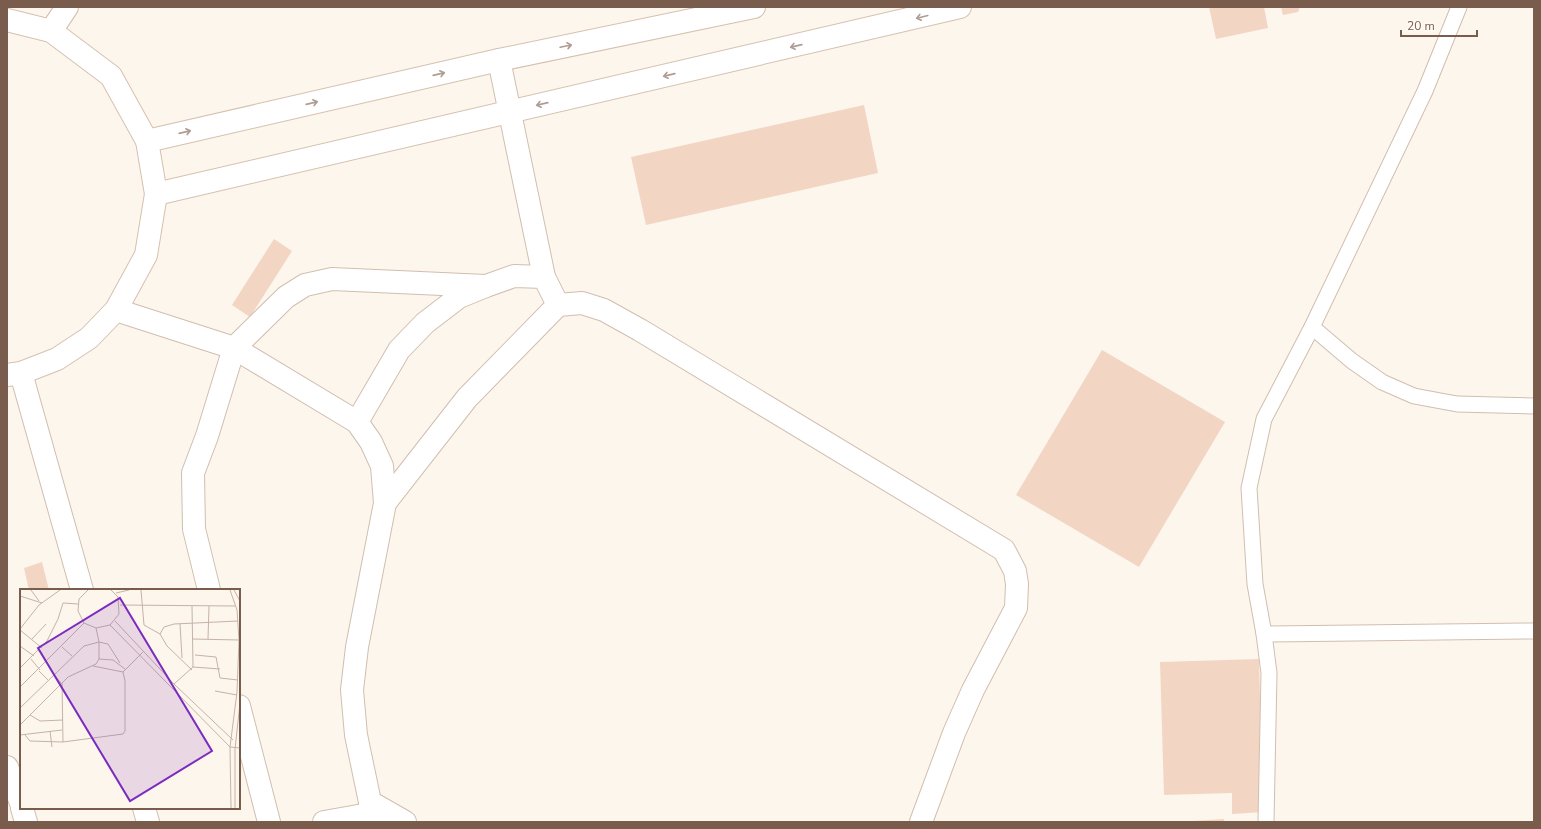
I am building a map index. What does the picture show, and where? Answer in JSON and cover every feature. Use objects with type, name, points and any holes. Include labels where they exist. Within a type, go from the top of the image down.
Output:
[{"type":"street","points":[[51,31],[68,7]]},
{"type":"street","points":[[148,141],[499,60],[754,7]]},
{"type":"street","points":[[156,194],[960,7]]},
{"type":"street","points":[[7,20],[51,31],[111,76],[148,141],[156,194],[146,255],[116,310],[89,338],[57,359],[14,374],[82,589]]},
{"type":"street","points":[[499,60],[544,277],[558,305]]},
{"type":"street","points":[[357,422],[399,350],[425,323],[459,297],[486,286],[514,276],[544,277]]},
{"type":"street","points":[[209,589],[194,529],[193,473],[207,436],[234,348],[286,297],[305,285],[332,280],[486,286]]},
{"type":"street","points":[[385,503],[467,398],[558,305],[582,303],[604,310],[634,326],[1004,550],[1015,571],[1017,584],[1016,608],[973,690],[954,733],[921,822]]},
{"type":"street","points":[[116,310],[234,348],[357,422],[371,442],[382,466],[385,503],[357,646],[352,690],[356,735],[374,812]]},
{"type":"street","points":[[240,710],[269,822]]},
{"type":"street","points":[[7,767],[17,802]]},
{"type":"street","points":[[20,809],[26,822]]},
{"type":"street","points":[[144,809],[148,822]]},
{"type":"street","points":[[324,822],[374,812],[405,822]]},
{"type":"lane","points":[[1266,822],[1269,673],[1264,634],[1254,584],[1249,488],[1264,419],[1312,327],[1425,91],[1459,7]]},
{"type":"lane","points":[[1312,327],[1358,366],[1382,382],[1414,396],[1457,404],[1534,406]]},
{"type":"lane","points":[[1264,634],[1534,631]]},
{"type":"building","points":[[1209,7],[1264,7],[1268,28],[1216,39]]},
{"type":"building","points":[[1281,7],[1300,7],[1298,12],[1283,15]]},
{"type":"building","points":[[864,105],[878,173],[646,225],[631,157]]},
{"type":"building","points":[[274,239],[292,251],[250,317],[232,305]]},
{"type":"building","points":[[1102,350],[1225,422],[1139,567],[1016,495]]},
{"type":"building","points":[[42,562],[49,589],[29,589],[24,568]]},
{"type":"building","points":[[1259,659],[1263,812],[1232,814],[1232,793],[1164,795],[1160,662]]},
{"type":"building","points":[[1224,819],[1224,822],[1192,822],[1192,821]]}]
